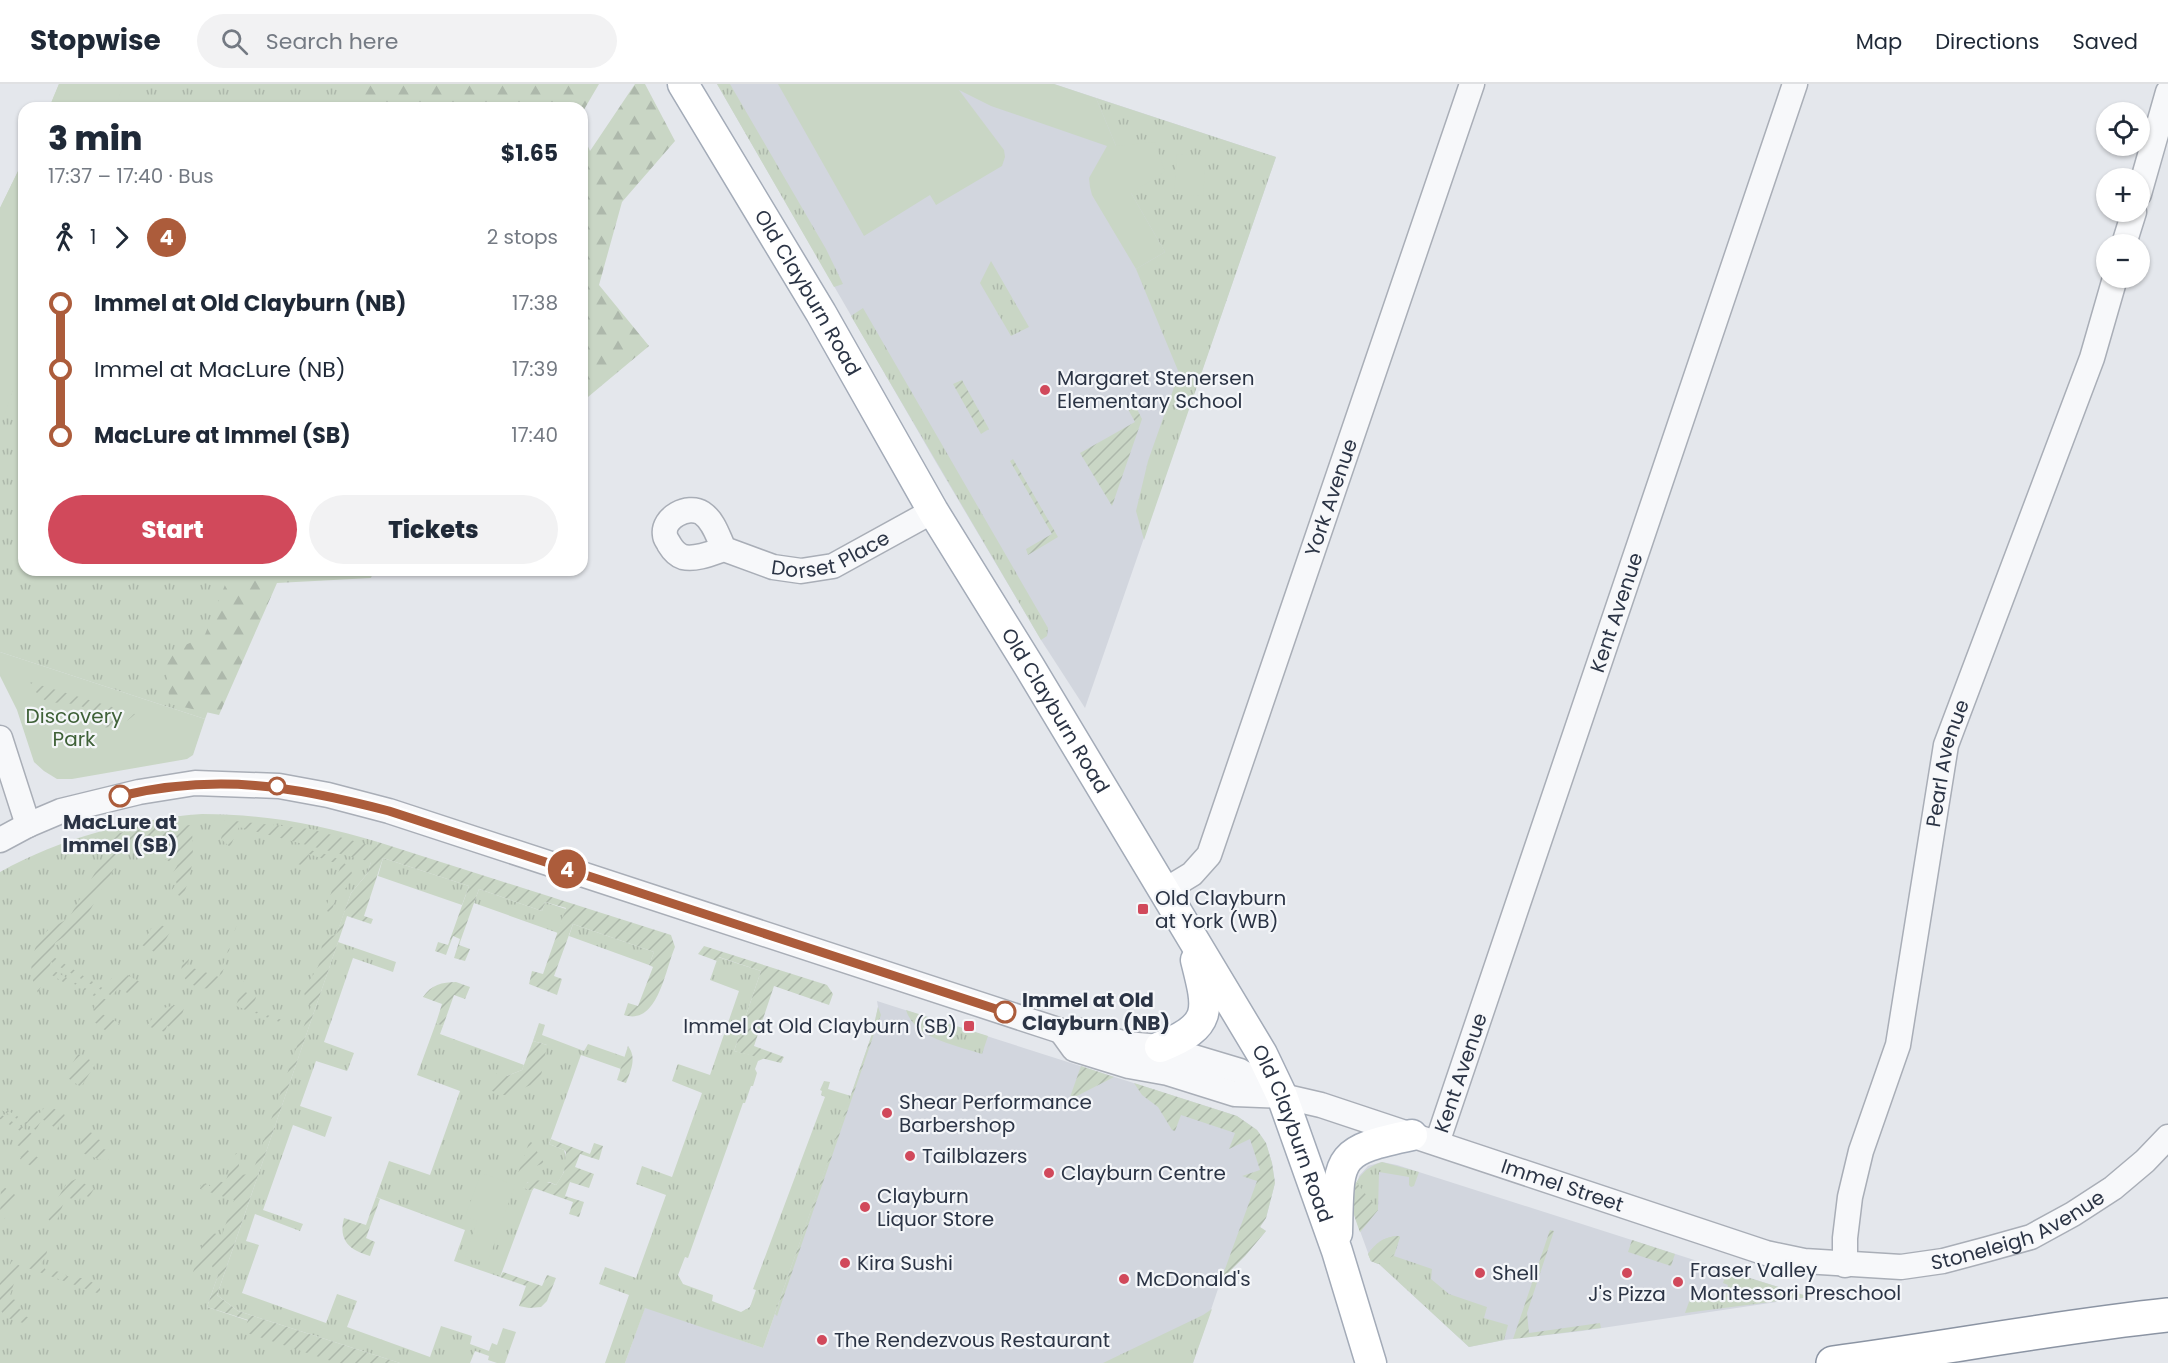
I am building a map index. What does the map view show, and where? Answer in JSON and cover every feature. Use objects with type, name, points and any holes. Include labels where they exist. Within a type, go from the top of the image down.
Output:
[{"type":"highway","points":[[1833,1363],[2168,1315]]},
{"type":"highway","points":[[1970,1363],[2168,1334]]},
{"type":"main road","name":"Old Clayburn Road","points":[[683,84],[821,313],[933,512],[1262,1054],[1282,1096],[1337,1251],[1371,1363]]},
{"type":"main road","points":[[1160,1047],[1194,1030],[1203,1015],[1205,997],[1188,931]]},
{"type":"main road","points":[[1337,1251],[1338,1187],[1345,1162],[1352,1154],[1365,1146],[1424,1139]]},
{"type":"street","name":"York Avenue","points":[[1164,891],[1192,874],[1209,855],[1472,84]]},
{"type":"street","name":"Kent Avenue","points":[[1424,1139],[1795,84]]},
{"type":"street","points":[[2146,168],[2168,92]]},
{"type":"street","name":"Pearl Avenue","points":[[1845,1265],[1848,1216],[1861,1151],[1898,1046],[1946,745],[2092,358],[2112,288]]},
{"type":"street","name":"Dorset Place","points":[[724,549],[773,567],[801,571],[833,566],[933,512]]},
{"type":"street","points":[[0,738],[28,825]]},
{"type":"street","name":"Immel Street","points":[[0,840],[61,811],[139,792],[195,783],[279,786],[328,795],[389,811],[1061,1031],[1082,1031],[1126,1044],[1160,1047],[1240,1071],[1282,1096]]},
{"type":"street","name":"Immel Street","points":[[1061,1031],[1074,1049],[1128,1066],[1168,1072],[1234,1094],[1282,1096],[1321,1105],[1766,1252],[1804,1261],[1845,1265]]},
{"type":"street","name":"Stoneleigh Avenue","points":[[1845,1265],[1901,1267],[1943,1261],[2031,1237],[2073,1214],[2112,1188],[2145,1161],[2168,1137]]},
{"type":"shaded area","name":"Margaret Stenersen Elementary School","points":[[717,84],[1054,84],[1276,157],[1085,708],[1041,640],[937,464]]},
{"type":"shaded area","name":"Clayburn Centre","points":[[877,1001],[1237,1116],[1257,1130],[1266,1143],[1275,1183],[1266,1218],[1260,1227],[1266,1231],[1221,1280],[1193,1363],[625,1363],[645,1307],[763,1348],[872,1034],[878,1007]]},
{"type":"shaded area","points":[[1382,1162],[1810,1297],[1582,1331],[1504,1340],[1469,1347],[1379,1264],[1371,1261],[1352,1209],[1359,1176],[1368,1166]]},
{"type":"green space","points":[[59,84],[521,84],[509,102],[52,102]]},
{"type":"green space","points":[[59,84],[124,84],[117,102],[52,102]]},
{"type":"green space","points":[[358,84],[599,84],[588,103],[357,102]]},
{"type":"green space","points":[[635,84],[645,84],[675,141],[622,202],[599,285],[649,346],[588,397],[588,146],[590,151]]},
{"type":"green space","points":[[717,84],[730,84],[826,249],[843,284],[834,287]]},
{"type":"green space","points":[[778,84],[1054,84],[1096,98],[1116,146],[1155,142],[1165,172],[1131,193],[1165,252],[1136,269],[1092,195],[1089,178],[1107,146],[991,106],[959,90],[1004,150],[1005,157],[1002,166],[936,205],[930,195],[864,236]]},
{"type":"green space","points":[[1096,98],[1276,157],[1144,540],[1136,511],[1148,461],[1179,373],[1136,269],[1165,252],[1131,193],[1116,146]]},
{"type":"green space","points":[[1177,154],[1206,156],[1203,196],[1174,194]]},
{"type":"green space","points":[[18,171],[18,576],[259,576],[205,719],[0,652],[0,208]]},
{"type":"green space","points":[[18,171],[18,377],[0,427],[0,208]]},
{"type":"green space","points":[[991,261],[1029,327],[1011,336],[980,283]]},
{"type":"green space","points":[[863,308],[1048,628],[1047,636],[1041,640],[851,316]]},
{"type":"green space","points":[[962,380],[989,429],[981,434],[953,384]]},
{"type":"green space","points":[[1123,400],[1135,405],[1142,419],[1112,506],[1080,453],[1135,422]]},
{"type":"green space","points":[[1013,459],[1058,537],[1028,555],[1026,549],[1052,534],[1010,461]]},
{"type":"green space","points":[[229,576],[372,576],[371,578],[277,583],[219,715],[170,704],[164,654],[204,637]]},
{"type":"green space","name":"Discovery Park","points":[[0,652],[205,719],[193,755],[187,759],[72,779],[57,779],[34,762],[17,710],[0,676]]},
{"type":"green space","points":[[30,682],[135,714],[118,725],[99,727],[96,710],[47,701],[39,695]]},
{"type":"green space","points":[[202,814],[225,814],[291,821],[378,842],[367,874],[351,893],[207,1307],[377,1363],[0,1363],[0,872],[47,849],[98,832],[149,820]]},
{"type":"green space","points":[[225,820],[310,829],[376,847],[378,842],[671,935],[675,947],[663,982],[652,1004],[645,1012],[636,1016],[624,1015],[628,1003],[638,1006],[653,967],[649,965],[654,952],[573,924],[554,976],[562,979],[557,995],[529,984],[532,971],[543,974],[566,908],[545,902],[542,911],[479,889],[459,945],[470,949],[465,961],[454,958],[460,939],[453,936],[446,955],[435,951],[438,942],[448,945],[469,886],[383,858],[364,916],[373,919],[371,924],[347,916],[217,1295],[238,1311],[400,1363],[337,1363],[244,1332],[248,1320],[207,1307],[218,1275],[207,1259],[201,1275],[193,1272],[207,1232],[222,1235],[234,1200],[200,1189],[201,1183],[210,1186],[212,1179],[225,1183],[236,1153],[240,1154],[238,1175],[252,1174],[311,1006],[307,1003],[303,989],[318,967],[323,942],[336,935],[351,893],[367,874],[371,862],[239,827],[230,847],[221,839]]},
{"type":"green space","points":[[179,822],[179,826],[191,825],[193,845],[191,871],[182,898],[172,890],[177,883],[170,878],[177,866],[160,856],[163,849],[145,844],[131,846],[126,848],[82,924],[55,943],[52,956],[104,989],[112,978],[118,981],[122,975],[126,977],[127,975],[142,983],[135,997],[118,988],[112,996],[51,962],[49,968],[110,1002],[102,1014],[119,1023],[112,1034],[94,1022],[100,1014],[93,1010],[99,999],[71,982],[68,985],[47,972],[38,993],[32,978],[31,961],[37,943],[48,930],[69,918],[104,857],[109,835]]},
{"type":"green space","points":[[303,848],[338,859],[349,868],[353,875],[346,888],[339,888],[332,910],[329,912],[325,910],[341,865],[309,854],[304,866],[298,864]]},
{"type":"green space","points":[[383,858],[469,886],[462,905],[378,876]]},
{"type":"green space","points":[[479,889],[542,911],[545,902],[566,909],[558,933],[474,903]]},
{"type":"green space","points":[[155,922],[171,930],[158,954],[142,945]]},
{"type":"green space","points":[[237,924],[222,974],[213,988],[191,984],[182,974],[184,961],[190,955],[187,966],[219,977]]},
{"type":"green space","points":[[573,924],[654,952],[649,965],[569,936]]},
{"type":"green space","points":[[338,942],[396,962],[393,972],[353,958],[324,1042],[354,1053],[347,1071],[316,1061],[300,1106],[332,1117],[325,1137],[293,1125],[263,1210],[303,1224],[300,1231],[255,1214],[246,1241],[259,1245],[242,1293],[326,1323],[337,1294],[357,1301],[347,1327],[430,1357],[441,1326],[472,1336],[470,1344],[489,1351],[492,1343],[497,1345],[503,1328],[516,1332],[505,1363],[488,1360],[489,1356],[475,1351],[470,1363],[400,1363],[238,1311],[217,1295]]},
{"type":"green space","points":[[704,946],[827,985],[833,994],[829,1005],[774,986],[754,1046],[784,1057],[781,1063],[734,1051],[761,971],[719,957],[717,961],[698,954]]},
{"type":"green space","points":[[718,957],[761,971],[734,1051],[765,1058],[758,1061],[753,1086],[743,1103],[688,1258],[685,1257],[678,1275],[683,1284],[713,1295],[712,1301],[741,1312],[750,1307],[756,1290],[753,1289],[825,1097],[821,1095],[820,1090],[824,1081],[830,1082],[828,1089],[851,1096],[763,1348],[645,1308],[625,1363],[605,1363],[629,1295],[599,1284],[605,1267],[636,1278],[666,1195],[636,1184],[642,1166],[672,1177],[702,1093],[672,1081],[677,1066],[678,1064],[710,1075],[739,991],[710,980]]},
{"type":"green space","points":[[244,981],[248,983],[245,992],[256,997],[252,1010],[285,1021],[285,1024],[236,1006]]},
{"type":"green space","points":[[456,982],[470,987],[465,999],[454,995],[443,1026],[436,1023],[442,1004],[423,997],[437,985]]},
{"type":"green space","points":[[176,1005],[184,1008],[179,1025],[175,1029],[167,1026],[165,1032],[147,1026],[159,1009]]},
{"type":"green space","points":[[878,1007],[881,1015],[777,1316],[775,1314],[872,1034]]},
{"type":"green space","points":[[906,1010],[988,1036],[982,1054],[949,1044],[927,1034],[911,1020]]},
{"type":"green space","points":[[436,1023],[443,1026],[440,1034],[524,1065],[522,1070],[507,1076],[502,1095],[547,1045],[533,1041],[539,1023],[545,1025],[542,1035],[584,1051],[588,1044],[625,1057],[621,1069],[581,1055],[549,1144],[564,1150],[566,1164],[563,1173],[556,1185],[549,1182],[528,1182],[523,1187],[532,1191],[500,1277],[454,1261],[465,1230],[376,1197],[389,1161],[430,1175],[460,1091],[417,1075]]},
{"type":"green space","points":[[533,1041],[547,1045],[541,1076],[535,1083],[508,1095],[501,1095],[490,1090],[497,1073],[507,1076],[522,1070]]},
{"type":"green space","points":[[628,1046],[633,1060],[626,1083],[617,1080]]},
{"type":"green space","points":[[78,1054],[96,1063],[81,1087],[65,1076]]},
{"type":"green space","points":[[1081,1066],[1114,1077],[1069,1100]]},
{"type":"green space","points":[[1134,1083],[1237,1116],[1257,1130],[1266,1143],[1275,1183],[1266,1218],[1260,1227],[1266,1231],[1221,1280],[1257,1181],[1242,1176],[1260,1170],[1250,1139],[1229,1149],[1235,1133],[1181,1115],[1175,1131],[1172,1130],[1158,1107],[1142,1095]]},
{"type":"green space","points":[[0,1106],[27,1122],[35,1110],[40,1113],[45,1107],[49,1110],[51,1107],[65,1115],[57,1129],[42,1119],[36,1130],[0,1109]]},
{"type":"green space","points":[[0,1114],[32,1134],[26,1149],[40,1159],[34,1168],[20,1159],[21,1157],[17,1154],[21,1147],[15,1144],[22,1132],[0,1119]]},
{"type":"green space","points":[[85,1130],[92,1133],[91,1137],[103,1141],[100,1148],[110,1151],[108,1160],[101,1160],[82,1153],[80,1140]]},
{"type":"green space","points":[[551,1139],[590,1154],[594,1143],[603,1146],[599,1160],[580,1154],[575,1167],[594,1174],[589,1188],[570,1182],[565,1196],[584,1202],[579,1217],[569,1214],[573,1202],[534,1188],[532,1191],[522,1187],[534,1180],[556,1185],[564,1172],[566,1152],[549,1144]]},
{"type":"green space","points":[[530,1140],[544,1163],[518,1173]]},
{"type":"green space","points":[[1382,1162],[1419,1172],[1414,1186],[1411,1187],[1409,1177],[1379,1172],[1378,1210],[1360,1232],[1352,1190],[1364,1172]]},
{"type":"green space","points":[[481,1173],[515,1185],[487,1264],[465,1257],[477,1221],[465,1217]]},
{"type":"green space","points":[[76,1179],[94,1189],[89,1197],[81,1194],[79,1201],[66,1197],[55,1225],[47,1216],[67,1183]]},
{"type":"green space","points":[[1356,1182],[1378,1210],[1360,1232],[1352,1201]]},
{"type":"green space","points":[[1,1185],[18,1197],[4,1219],[0,1217]]},
{"type":"green space","points":[[376,1197],[380,1199],[366,1238],[375,1242],[370,1256],[357,1251],[347,1243],[344,1239],[343,1226],[344,1218],[366,1225]]},
{"type":"green space","points":[[1550,1230],[1554,1231],[1527,1313],[1529,1333],[1600,1323],[1601,1328],[1513,1339]]},
{"type":"green space","points":[[1400,1237],[1394,1256],[1432,1269],[1431,1279],[1449,1294],[1487,1307],[1484,1318],[1508,1325],[1504,1340],[1469,1347],[1379,1264],[1371,1261],[1368,1254],[1377,1244],[1384,1239]]},
{"type":"green space","points":[[1400,1237],[1393,1256],[1378,1264],[1371,1261],[1368,1254],[1377,1244],[1384,1239]]},
{"type":"green space","points":[[1632,1240],[1675,1254],[1671,1266],[1628,1252]]},
{"type":"green space","points":[[46,1242],[48,1245],[46,1257],[41,1263],[48,1273],[55,1271],[71,1278],[83,1278],[100,1286],[100,1294],[28,1268]]},
{"type":"green space","points":[[12,1261],[20,1266],[9,1298],[22,1302],[19,1309],[27,1311],[25,1316],[32,1319],[29,1325],[5,1317],[0,1309],[0,1283]]},
{"type":"green space","points":[[1727,1271],[1810,1297],[1685,1313],[1690,1299],[1737,1292],[1727,1288],[1728,1285],[1723,1283]]},
{"type":"green space","points":[[503,1272],[542,1286],[547,1275],[556,1278],[547,1301],[541,1307],[529,1308],[519,1306],[526,1286],[500,1277]]},
{"type":"green space","points":[[1212,1309],[1193,1363],[1103,1363],[1203,1315]]},
{"type":"bus line","name":"4","points":[[120,796],[195,783],[279,786],[328,795],[389,811],[1005,1012]]},
{"type":"place","name":"Margaret Stenersen Elementary School","points":[[1045,390]]},
{"type":"place","name":"MacLure at Immel (SB)","points":[[120,796]]},
{"type":"place","name":"Old Clayburn at York (WB)","points":[[1143,909]]},
{"type":"place","name":"Immel at Old Clayburn (NB)","points":[[1005,1012]]},
{"type":"place","name":"Immel at Old Clayburn (SB)","points":[[969,1026]]},
{"type":"place","name":"Shear Performance Barbershop","points":[[887,1113]]},
{"type":"place","name":"Tailblazers","points":[[910,1156]]},
{"type":"place","name":"Clayburn Centre","points":[[1049,1173]]},
{"type":"place","name":"Clayburn Liquor Store","points":[[865,1207]]},
{"type":"place","name":"Kira Sushi","points":[[845,1263]]},
{"type":"place","name":"Shell","points":[[1480,1273]]},
{"type":"place","name":"J's Pizza","points":[[1627,1273]]},
{"type":"place","name":"McDonald's","points":[[1124,1279]]},
{"type":"place","name":"Fraser Valley Montessori Preschool","points":[[1678,1282]]},
{"type":"place","name":"The Rendezvous Restaurant","points":[[822,1340]]}]
